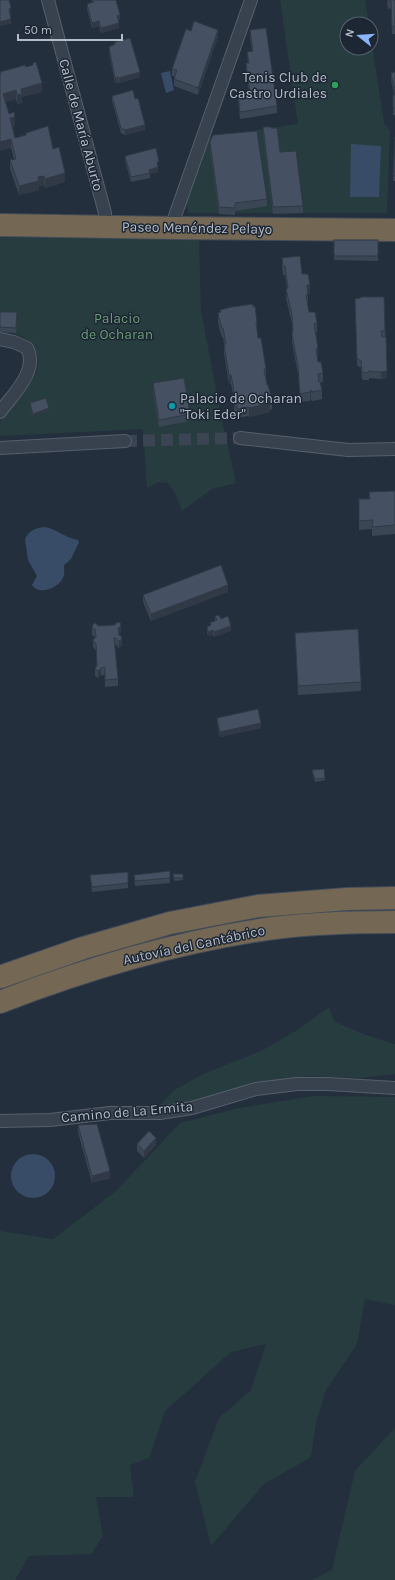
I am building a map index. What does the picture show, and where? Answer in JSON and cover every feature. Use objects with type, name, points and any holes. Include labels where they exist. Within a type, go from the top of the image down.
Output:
[{"type":"highway","name":"Paseo Menéndez Pelayo","points":[[0,224],[174,228],[395,230]]},
{"type":"highway","name":"Autovía del Cantábrico","points":[[0,977],[83,948],[170,923],[258,906],[346,899],[395,898]]},
{"type":"highway","name":"Autovía del Cantábrico","points":[[0,1002],[113,963],[193,943],[274,928],[357,922],[395,922]]},
{"type":"street","name":"Calle de María Aburto","points":[[48,0],[105,213],[105,226]]},
{"type":"street","points":[[174,228],[175,216],[251,0]]},
{"type":"street","points":[[0,340],[14,342],[27,348],[31,355],[30,365],[24,379],[0,412]]},
{"type":"street","points":[[240,438],[348,450],[395,450]]},
{"type":"street","points":[[0,448],[125,440]]},
{"type":"street","name":"Camino de La Ermita","points":[[0,1121],[50,1120],[110,1113],[166,1112],[192,1108],[256,1089],[297,1084],[328,1084],[395,1088]]},
{"type":"green space","name":"Tenis Club de Castro Urdiales","points":[[280,0],[365,0],[368,16],[339,16],[339,56],[374,56],[384,123],[390,131],[387,213],[188,213],[186,200],[209,137],[298,124]]},
{"type":"green space","name":"Palacio de Ocharan","points":[[0,237],[199,240],[201,311],[236,483],[212,489],[182,511],[175,493],[168,483],[159,482],[147,488],[143,429],[0,436],[1,420],[34,377],[37,367],[37,357],[33,346],[26,339],[14,334],[0,332]]},
{"type":"green space","points":[[329,1007],[335,1022],[366,1035],[395,1044],[395,1074],[361,1078],[307,1076],[265,1083],[204,1100],[173,1105],[160,1105],[174,1090],[203,1074],[261,1051],[299,1029]]},
{"type":"green space","points":[[314,1096],[395,1097],[395,1305],[365,1299],[357,1344],[326,1390],[316,1422],[311,1457],[264,1484],[211,1546],[195,1482],[219,1418],[251,1390],[266,1344],[231,1352],[165,1411],[149,1458],[130,1465],[134,1497],[96,1497],[103,1536],[91,1554],[29,1556],[15,1580],[0,1580],[0,1231],[53,1239],[116,1191],[180,1123],[239,1108]]},
{"type":"green space","points":[[395,1428],[395,1580],[312,1580],[332,1570],[355,1471]]},
{"type":"water","points":[[170,71],[174,90],[166,93],[161,73]]},
{"type":"water","points":[[351,144],[381,146],[379,197],[350,197]]},
{"type":"water","points":[[45,527],[69,538],[78,540],[79,542],[71,559],[64,565],[64,575],[61,582],[53,588],[39,590],[32,585],[37,576],[28,560],[25,539],[33,530]]},
{"type":"water","points":[[33,1154],[45,1158],[51,1164],[55,1176],[51,1188],[45,1194],[33,1198],[21,1194],[15,1188],[11,1176],[15,1164],[21,1158]]},
{"type":"building","points":[[0,0],[9,0],[11,19],[0,22]]},
{"type":"building","points":[[93,0],[116,0],[120,15],[117,16],[119,23],[101,28],[99,21],[92,23],[87,4],[94,2]]},
{"type":"building","points":[[388,0],[395,0],[395,26],[392,27],[391,1],[388,2]]},
{"type":"building","points":[[194,21],[218,30],[198,88],[174,79],[177,70],[172,69],[186,29],[191,31]]},
{"type":"building","points":[[266,28],[277,106],[240,112],[238,93],[250,92],[246,63],[249,63],[247,52],[253,51],[250,30]]},
{"type":"building","points":[[130,38],[140,72],[115,78],[109,47],[115,44],[115,42]]},
{"type":"building","points":[[36,62],[42,83],[21,89],[22,94],[17,95],[16,90],[3,94],[9,114],[14,112],[15,117],[10,118],[15,138],[48,126],[53,149],[59,147],[65,173],[45,179],[44,176],[38,177],[39,181],[19,186],[10,160],[16,159],[11,139],[0,142],[0,72],[25,65],[26,67],[33,65],[33,63]]},
{"type":"building","points":[[395,72],[395,95],[391,73]]},
{"type":"building","points":[[133,90],[135,99],[138,98],[145,125],[125,130],[121,128],[112,96]]},
{"type":"building","points":[[393,95],[395,95],[395,108],[393,108]]},
{"type":"building","points":[[263,127],[277,128],[280,152],[296,151],[303,206],[273,207]]},
{"type":"building","points":[[257,131],[267,199],[235,203],[235,208],[219,207],[210,142],[213,135]]},
{"type":"building","points":[[395,137],[395,176],[393,176]]},
{"type":"building","points":[[156,148],[159,162],[157,162],[158,167],[149,170],[150,173],[131,177],[125,156]]},
{"type":"building","points":[[334,240],[378,240],[378,256],[334,256]]},
{"type":"building","points":[[300,256],[302,274],[308,274],[310,285],[307,285],[308,295],[306,295],[309,312],[315,312],[317,323],[314,324],[318,348],[316,349],[318,362],[321,362],[323,373],[318,374],[322,390],[312,392],[311,390],[310,392],[300,394],[298,366],[292,334],[292,315],[286,289],[288,288],[285,266],[283,266],[282,258]]},
{"type":"building","points":[[361,297],[384,297],[385,331],[381,331],[382,337],[386,337],[387,371],[368,371],[369,372],[364,373],[362,371],[361,360],[357,358],[355,299]]},
{"type":"building","points":[[253,304],[253,307],[255,306],[258,338],[261,338],[267,385],[272,400],[269,401],[270,403],[237,409],[237,406],[235,407],[231,375],[229,375],[223,328],[218,313],[221,312],[220,310]]},
{"type":"building","points":[[0,312],[17,312],[16,328],[0,327]]},
{"type":"building","name":"Palacio de Ocharan \"Toki Eder\"","points":[[184,378],[190,414],[159,420],[153,383]]},
{"type":"building","points":[[46,398],[49,408],[33,414],[30,403]]},
{"type":"building","points":[[395,491],[395,525],[372,527],[373,520],[359,521],[359,499],[370,499],[369,492]]},
{"type":"building","points":[[221,565],[228,585],[151,614],[143,595]]},
{"type":"building","points":[[219,615],[221,619],[228,616],[231,626],[214,632],[213,630],[208,632],[207,627],[211,625],[210,623],[217,620],[215,616]]},
{"type":"building","points":[[120,622],[121,626],[118,628],[119,635],[122,639],[119,641],[114,638],[118,679],[105,680],[105,667],[98,671],[95,669],[97,665],[96,644],[93,640],[96,637],[95,629],[92,628],[93,624],[96,623],[98,626],[115,625],[116,623]]},
{"type":"building","points":[[358,629],[361,682],[298,686],[295,633]]},
{"type":"building","points":[[258,709],[261,723],[220,732],[217,718]]},
{"type":"building","points":[[324,769],[325,778],[315,779],[312,770]]},
{"type":"building","points":[[170,871],[170,878],[135,881],[134,875]]},
{"type":"building","points":[[128,872],[128,883],[92,887],[90,875]]},
{"type":"building","points":[[173,874],[183,874],[183,878],[174,878]]},
{"type":"building","points":[[97,1124],[110,1171],[92,1176],[78,1125]]},
{"type":"building","points":[[149,1131],[156,1138],[144,1151],[137,1144]]},
{"type":"tunnel","points":[[125,441],[240,438]]},
{"type":"place","name":"Tenis Club de Castro Urdiales","points":[[335,85]]},
{"type":"place","name":"Palacio de Ocharan \"Toki Eder\"","points":[[172,406]]}]
